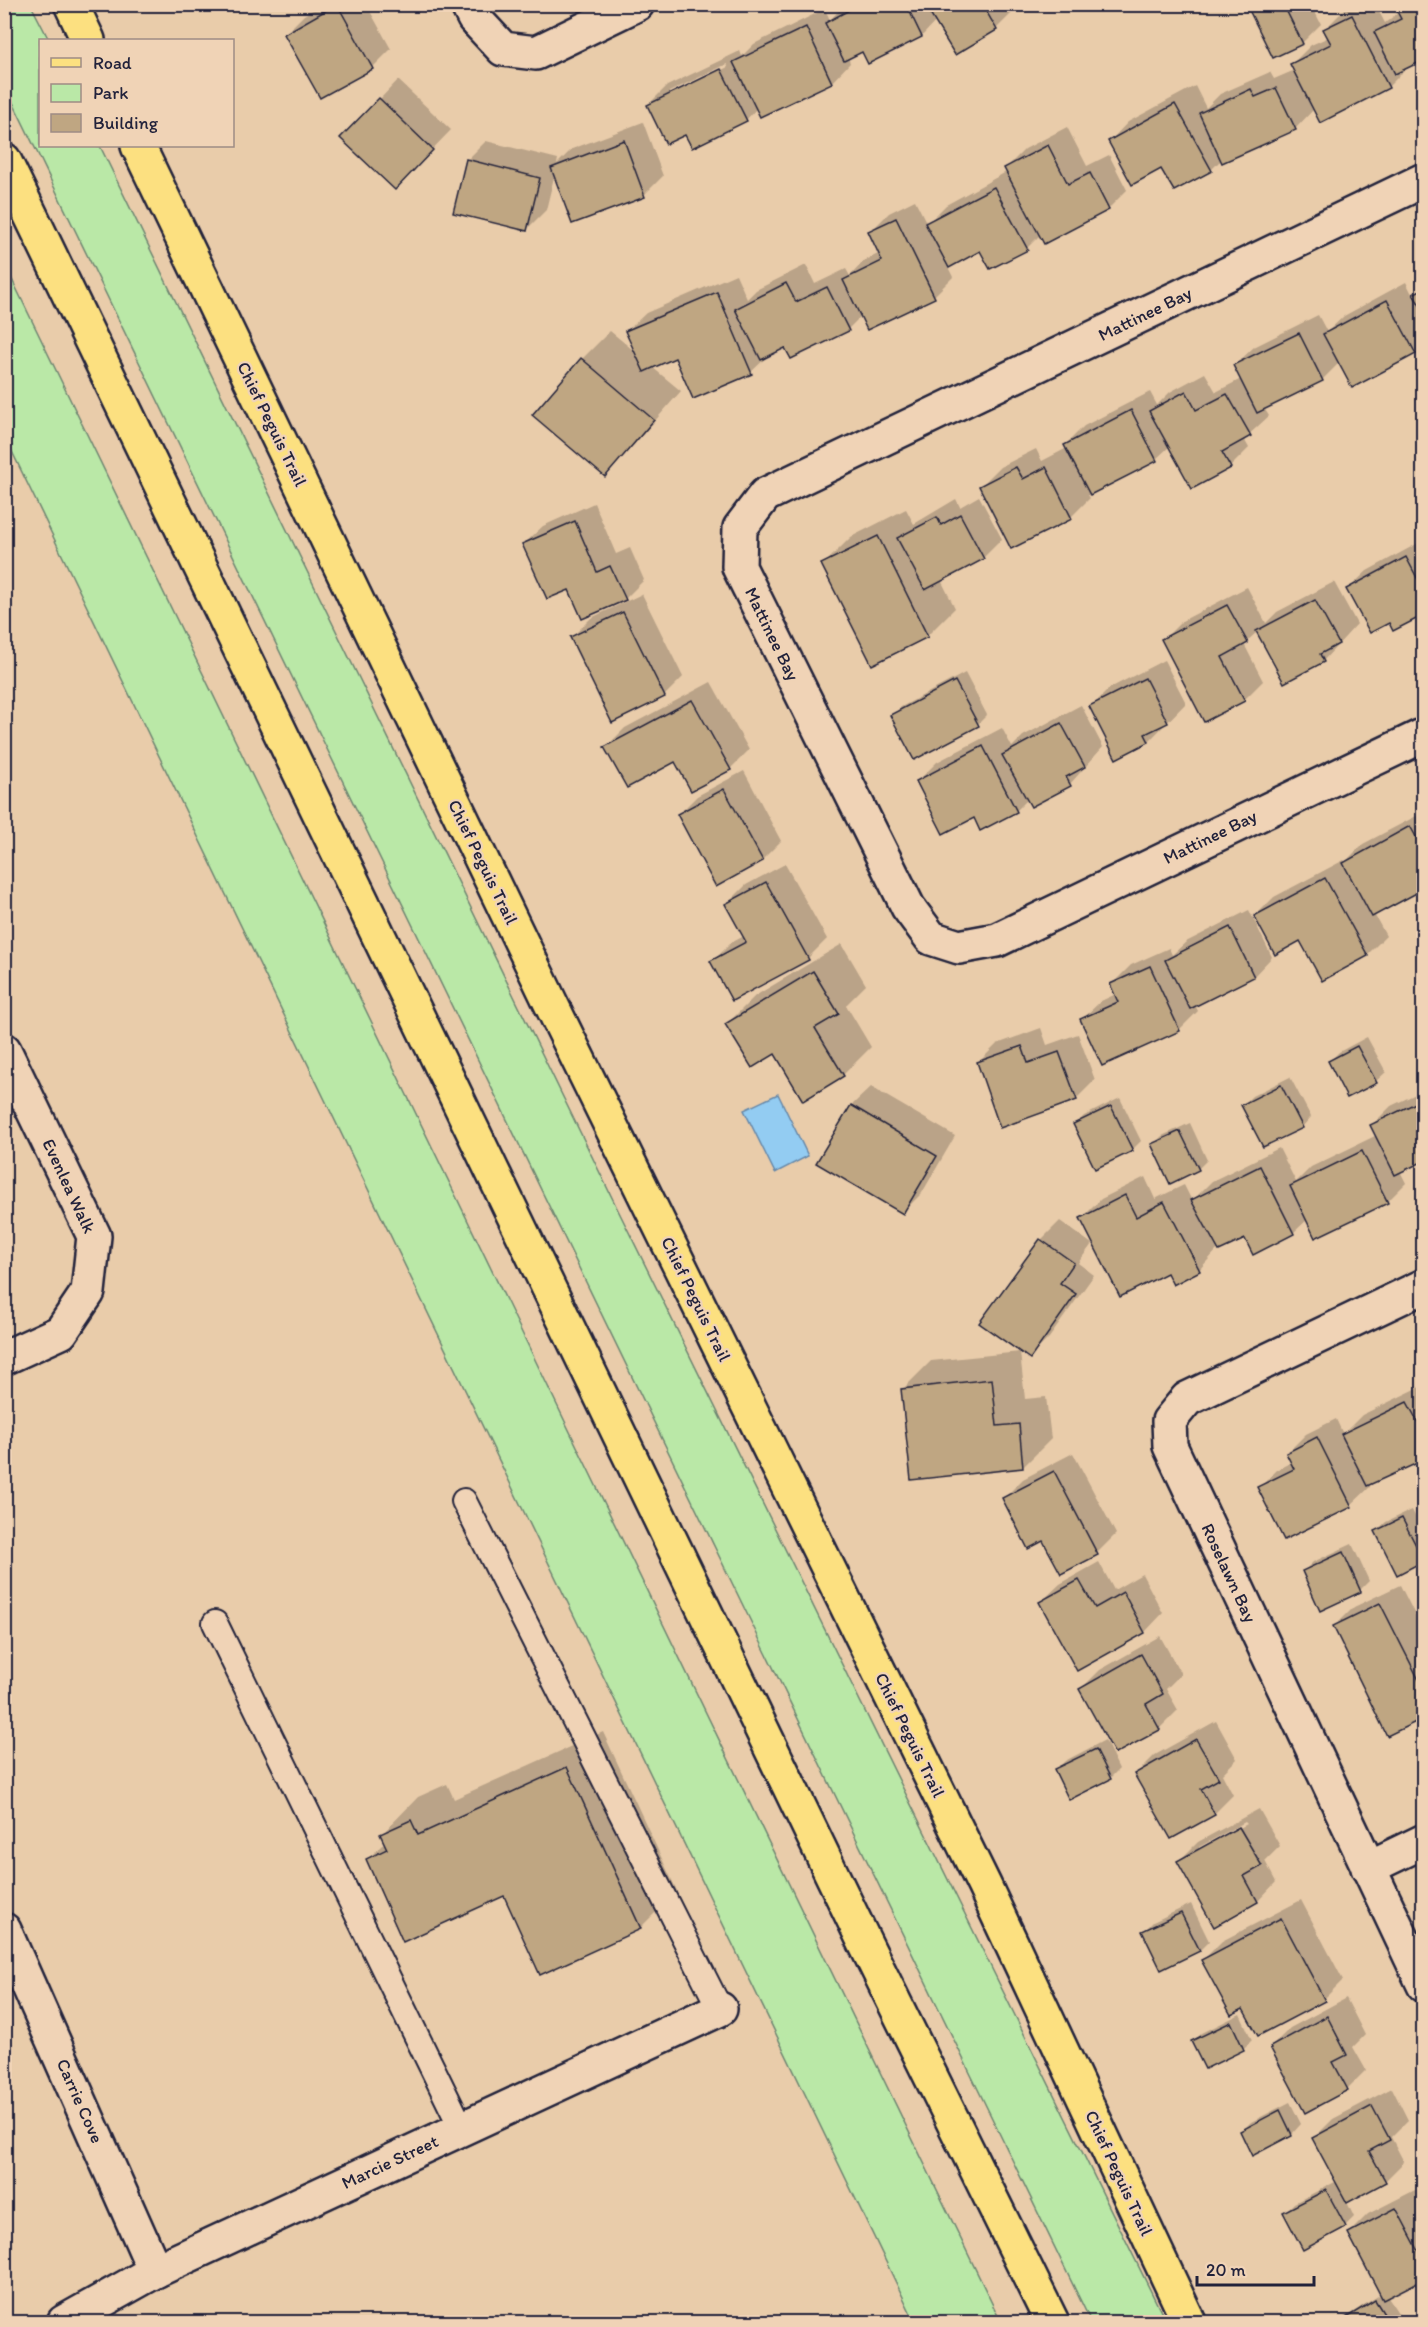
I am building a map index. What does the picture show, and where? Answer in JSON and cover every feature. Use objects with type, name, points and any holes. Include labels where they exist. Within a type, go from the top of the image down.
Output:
[{"type":"main road","points":[[71,4],[88,39]]},
{"type":"main road","name":"Chief Peguis Trail","points":[[138,147],[542,986],[984,1885],[1189,2322]]},
{"type":"main road","points":[[4,160],[870,1954],[1052,2322]]},
{"type":"street","points":[[467,4],[474,18],[503,49],[536,53],[637,4]]},
{"type":"street","name":"Mattinee Bay","points":[[1424,180],[765,495],[740,528],[739,567],[908,906],[932,938],[959,947],[998,940],[1424,735]]},
{"type":"street","name":"Evenlea Walk","points":[[4,1050],[94,1236],[88,1292],[61,1332],[4,1358]]},
{"type":"street","name":"Roselawn Bay","points":[[1424,1286],[1187,1399],[1169,1421],[1170,1446],[1424,1985]]},
{"type":"street","points":[[1368,1868],[1424,1841]]},
{"type":"street","name":"Carrie Cove","points":[[4,1930],[155,2271]]},
{"type":"street","name":"Marcie Street","points":[[63,2322],[155,2271],[720,2009]]},
{"type":"lane","points":[[464,1501],[720,2009]]},
{"type":"lane","points":[[215,1623],[462,2129]]},
{"type":"green space","points":[[5,4],[31,5],[48,39],[39,39],[39,147],[100,147],[619,1212],[1166,2322],[1091,2322],[5,86]]},
{"type":"green space","points":[[5,265],[1001,2322],[915,2322],[5,437]]},
{"type":"water","points":[[778,1094],[808,1156],[775,1173],[744,1110]]},
{"type":"building","points":[[337,4],[373,69],[320,98],[284,34]]},
{"type":"building","points":[[860,4],[906,4],[922,37],[868,64],[862,52],[844,61],[825,23]]},
{"type":"building","points":[[924,4],[982,4],[997,30],[955,55]]},
{"type":"building","points":[[1246,4],[1283,4],[1303,44],[1273,58]]},
{"type":"building","points":[[1393,4],[1424,4],[1424,60],[1395,74],[1374,32],[1401,19]]},
{"type":"building","points":[[1352,15],[1389,88],[1320,123],[1290,64],[1331,44],[1323,29]]},
{"type":"building","points":[[806,27],[832,83],[760,117],[733,62]]},
{"type":"building","points":[[721,69],[747,121],[692,148],[685,135],[666,144],[647,105]]},
{"type":"building","points":[[1276,88],[1296,130],[1222,163],[1199,113],[1251,89],[1255,97]]},
{"type":"building","points":[[379,98],[433,150],[395,190],[340,138]]},
{"type":"building","points":[[1175,104],[1212,171],[1174,191],[1161,169],[1132,185],[1108,141]]},
{"type":"building","points":[[624,140],[645,197],[572,224],[551,168]]},
{"type":"building","points":[[1048,145],[1068,184],[1090,173],[1109,210],[1044,244],[1004,168]]},
{"type":"building","points":[[466,159],[540,178],[527,231],[453,213]]},
{"type":"building","points":[[994,187],[1028,250],[990,269],[980,251],[949,268],[925,223]]},
{"type":"building","points":[[896,218],[935,298],[867,330],[843,280],[882,261],[868,231]]},
{"type":"building","points":[[786,283],[796,302],[827,287],[849,331],[791,359],[785,348],[761,360],[735,309]]},
{"type":"building","points":[[1424,288],[1424,312],[1413,294]]},
{"type":"building","points":[[717,292],[752,374],[693,399],[675,358],[644,372],[625,331]]},
{"type":"building","points":[[1387,300],[1416,354],[1352,388],[1323,334]]},
{"type":"building","points":[[1299,333],[1323,381],[1257,413],[1233,365]]},
{"type":"building","points":[[581,358],[654,420],[605,477],[532,415]]},
{"type":"building","points":[[1186,391],[1196,410],[1227,394],[1251,436],[1222,452],[1231,468],[1192,489],[1149,411]]},
{"type":"building","points":[[1131,410],[1157,461],[1090,495],[1064,445]]},
{"type":"building","points":[[1016,467],[1023,479],[1046,467],[1072,519],[1011,549],[979,486]]},
{"type":"building","points":[[960,514],[984,559],[925,590],[897,538],[937,517],[941,525]]},
{"type":"building","points":[[575,521],[597,572],[610,566],[626,600],[582,619],[569,590],[547,599],[522,544]]},
{"type":"building","points":[[878,536],[928,637],[872,665],[821,564]]},
{"type":"building","points":[[1406,557],[1424,591],[1424,615],[1393,631],[1389,623],[1370,633],[1346,589]]},
{"type":"building","points":[[1315,600],[1339,644],[1320,654],[1324,662],[1284,683],[1256,631]]},
{"type":"building","points":[[1227,605],[1248,643],[1222,657],[1245,701],[1204,722],[1161,639]]},
{"type":"building","points":[[623,612],[665,697],[612,723],[570,637]]},
{"type":"building","points":[[1145,678],[1168,723],[1145,734],[1149,742],[1116,759],[1089,706]]},
{"type":"building","points":[[955,681],[979,726],[914,760],[890,715]]},
{"type":"building","points":[[692,700],[731,770],[691,791],[675,762],[627,788],[604,747]]},
{"type":"building","points":[[1061,723],[1085,767],[1066,777],[1071,786],[1031,807],[1002,755]]},
{"type":"building","points":[[983,746],[1017,812],[980,831],[974,818],[943,834],[916,781]]},
{"type":"building","points":[[724,789],[763,861],[716,887],[677,814]]},
{"type":"building","points":[[1410,826],[1424,851],[1424,889],[1372,917],[1343,863]]},
{"type":"building","points":[[1325,878],[1368,956],[1322,981],[1300,941],[1275,955],[1254,916]]},
{"type":"building","points":[[766,882],[809,960],[732,1001],[710,961],[746,942],[725,904]]},
{"type":"building","points":[[1230,927],[1254,977],[1190,1009],[1165,960]]},
{"type":"building","points":[[1150,966],[1180,1031],[1102,1066],[1080,1019],[1118,1002],[1110,984]]},
{"type":"building","points":[[813,971],[839,1014],[815,1028],[844,1076],[803,1101],[775,1054],[752,1068],[725,1024]]},
{"type":"building","points":[[1022,1046],[1028,1063],[1059,1052],[1077,1100],[1000,1128],[977,1062]]},
{"type":"building","points":[[1357,1046],[1377,1083],[1347,1098],[1328,1061]]},
{"type":"building","points":[[1281,1085],[1303,1128],[1263,1147],[1241,1105]]},
{"type":"building","points":[[1424,1099],[1424,1161],[1395,1175],[1370,1125]]},
{"type":"building","points":[[851,1105],[937,1156],[903,1214],[816,1163]]},
{"type":"building","points":[[1111,1106],[1133,1151],[1095,1169],[1073,1124]]},
{"type":"building","points":[[1180,1131],[1199,1170],[1170,1184],[1151,1144]]},
{"type":"building","points":[[1362,1151],[1388,1203],[1315,1238],[1290,1186]]},
{"type":"building","points":[[1260,1166],[1294,1234],[1253,1255],[1245,1239],[1219,1251],[1191,1200]]},
{"type":"building","points":[[1125,1195],[1136,1217],[1164,1202],[1200,1271],[1173,1285],[1167,1273],[1120,1297],[1080,1218]]},
{"type":"building","points":[[1040,1239],[1074,1263],[1060,1283],[1076,1294],[1030,1359],[979,1323]]},
{"type":"building","points":[[992,1379],[997,1426],[1019,1424],[1023,1468],[911,1480],[901,1389]]},
{"type":"building","points":[[1407,1402],[1424,1433],[1424,1460],[1367,1486],[1341,1434]]},
{"type":"building","points":[[1317,1437],[1352,1507],[1284,1540],[1257,1487],[1294,1469],[1286,1453]]},
{"type":"building","points":[[1054,1471],[1098,1555],[1061,1574],[1043,1541],[1028,1549],[1002,1498]]},
{"type":"building","points":[[1402,1518],[1424,1561],[1397,1575],[1375,1531]]},
{"type":"building","points":[[1343,1552],[1361,1592],[1320,1611],[1302,1571]]},
{"type":"building","points":[[1079,1580],[1095,1608],[1123,1592],[1145,1633],[1077,1671],[1039,1602]]},
{"type":"building","points":[[1380,1603],[1424,1690],[1424,1718],[1387,1736],[1333,1626]]},
{"type":"building","points":[[1141,1654],[1163,1694],[1146,1704],[1160,1730],[1115,1754],[1079,1689]]},
{"type":"building","points":[[1196,1739],[1219,1779],[1201,1789],[1215,1815],[1171,1839],[1134,1774]]},
{"type":"building","points":[[1096,1749],[1111,1779],[1069,1800],[1054,1769]]},
{"type":"building","points":[[567,1767],[641,1929],[540,1975],[504,1896],[403,1942],[366,1859],[387,1849],[380,1834],[411,1820],[418,1835]]},
{"type":"building","points":[[1239,1827],[1262,1866],[1244,1876],[1258,1902],[1214,1927],[1177,1861]]},
{"type":"building","points":[[1181,1913],[1200,1951],[1161,1970],[1142,1931]]},
{"type":"building","points":[[1281,1918],[1325,2001],[1258,2036],[1243,2009],[1231,2015],[1201,1960]]},
{"type":"building","points":[[1327,2016],[1347,2055],[1333,2062],[1348,2090],[1305,2113],[1270,2047]]},
{"type":"building","points":[[1231,2022],[1244,2050],[1205,2069],[1191,2041]]},
{"type":"building","points":[[1372,2106],[1390,2140],[1369,2151],[1386,2182],[1347,2203],[1312,2138]]},
{"type":"building","points":[[1280,2110],[1292,2135],[1252,2156],[1240,2131]]},
{"type":"building","points":[[1326,2190],[1346,2227],[1303,2250],[1283,2212]]},
{"type":"building","points":[[1396,2208],[1424,2261],[1424,2279],[1383,2300],[1348,2233]]},
{"type":"building","points":[[1375,2300],[1389,2322],[1339,2322]]}]
